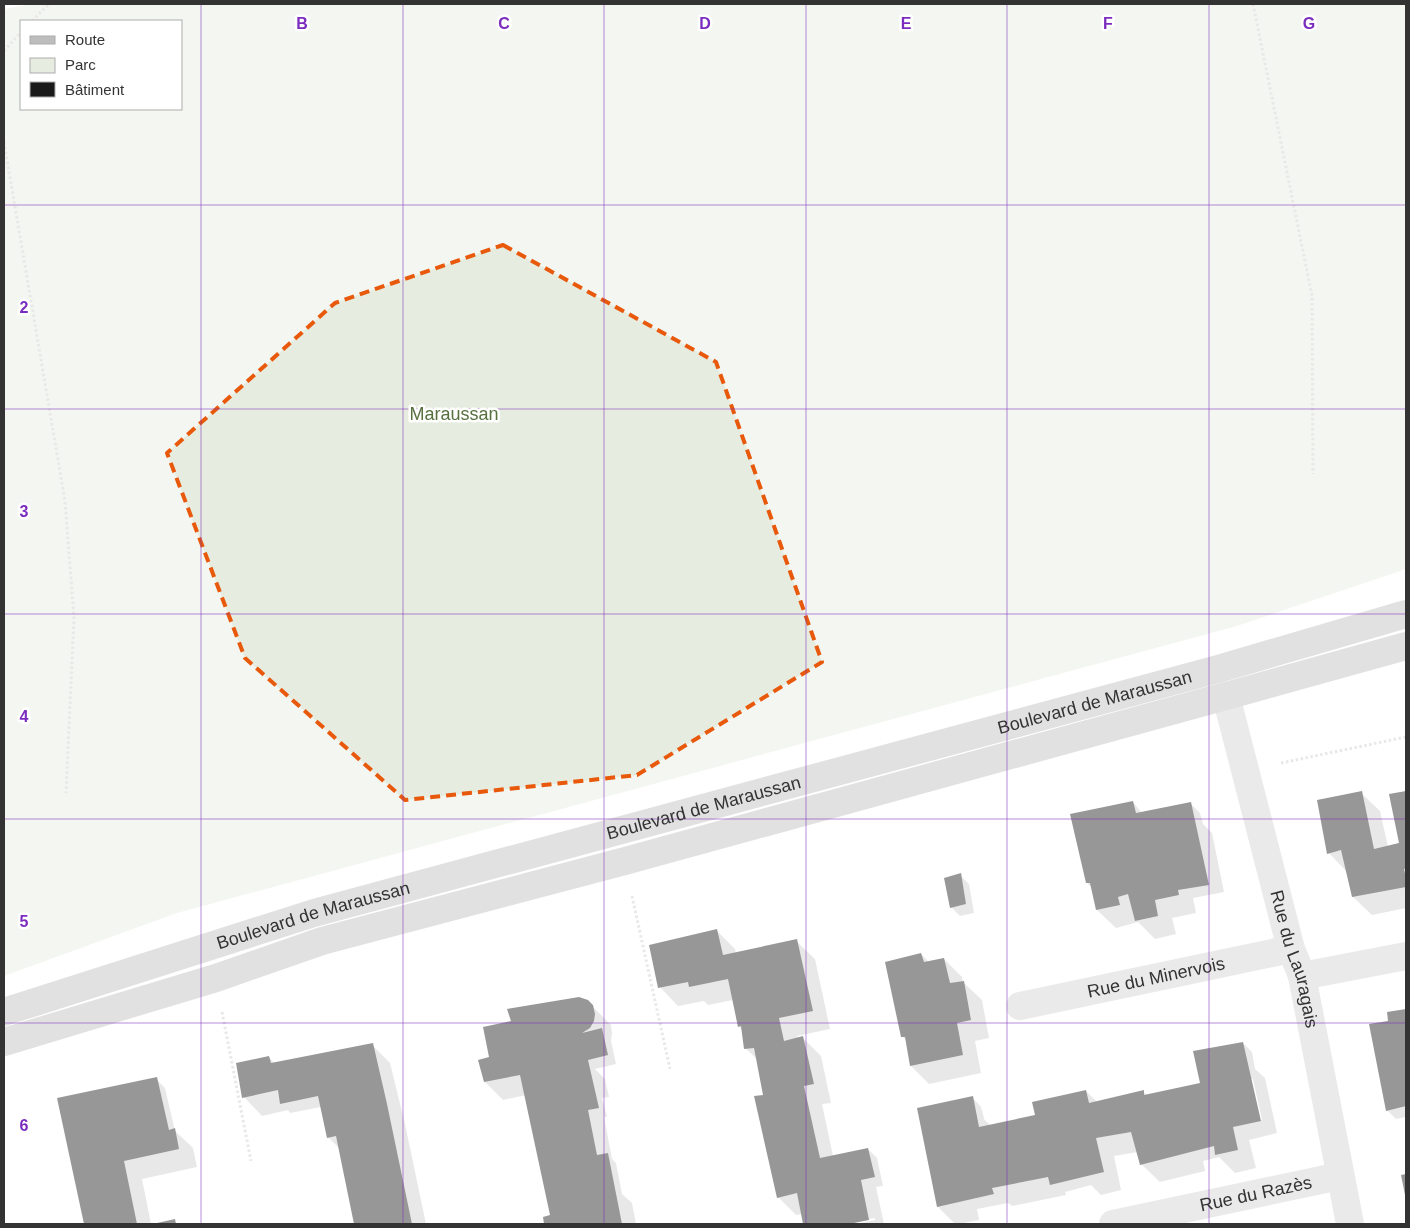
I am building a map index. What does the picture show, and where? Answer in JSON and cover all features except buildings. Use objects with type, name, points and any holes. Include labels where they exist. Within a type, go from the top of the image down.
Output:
[{"type":"main road","name":"Boulevard de Maraussan","points":[[4,1012],[314,914],[1218,669],[1406,614]]},
{"type":"main road","name":"Boulevard de Maraussan","points":[[4,1042],[216,978],[322,941],[1406,646]]},
{"type":"street","name":"Rue du Lauragais","points":[[1226,696],[1291,949],[1302,976],[1350,1224]]},
{"type":"street","name":"Rue du Minervois","points":[[1020,1006],[1291,949]]},
{"type":"street","points":[[1302,976],[1406,956]]},
{"type":"street","name":"Rue du Razès","points":[[1113,1224],[1340,1176]]},
{"type":"path","points":[[33,20],[49,4]]},
{"type":"path","points":[[1253,4],[1312,296],[1313,474]]},
{"type":"path","points":[[4,51],[20,33]]},
{"type":"path","points":[[4,142],[66,500],[74,618],[66,793]]},
{"type":"path","points":[[1246,770],[1406,736]]},
{"type":"path","points":[[625,860],[670,1069]]},
{"type":"path","points":[[216,978],[251,1162]]},
{"type":"highlighted area","points":[[503,245],[716,362],[822,662],[637,775],[405,800],[245,658],[167,453],[335,303]]},
{"type":"green space","name":"Maraussan","points":[[33,4],[1406,4],[1406,569],[1237,626],[177,913],[4,976],[4,9]]}]
